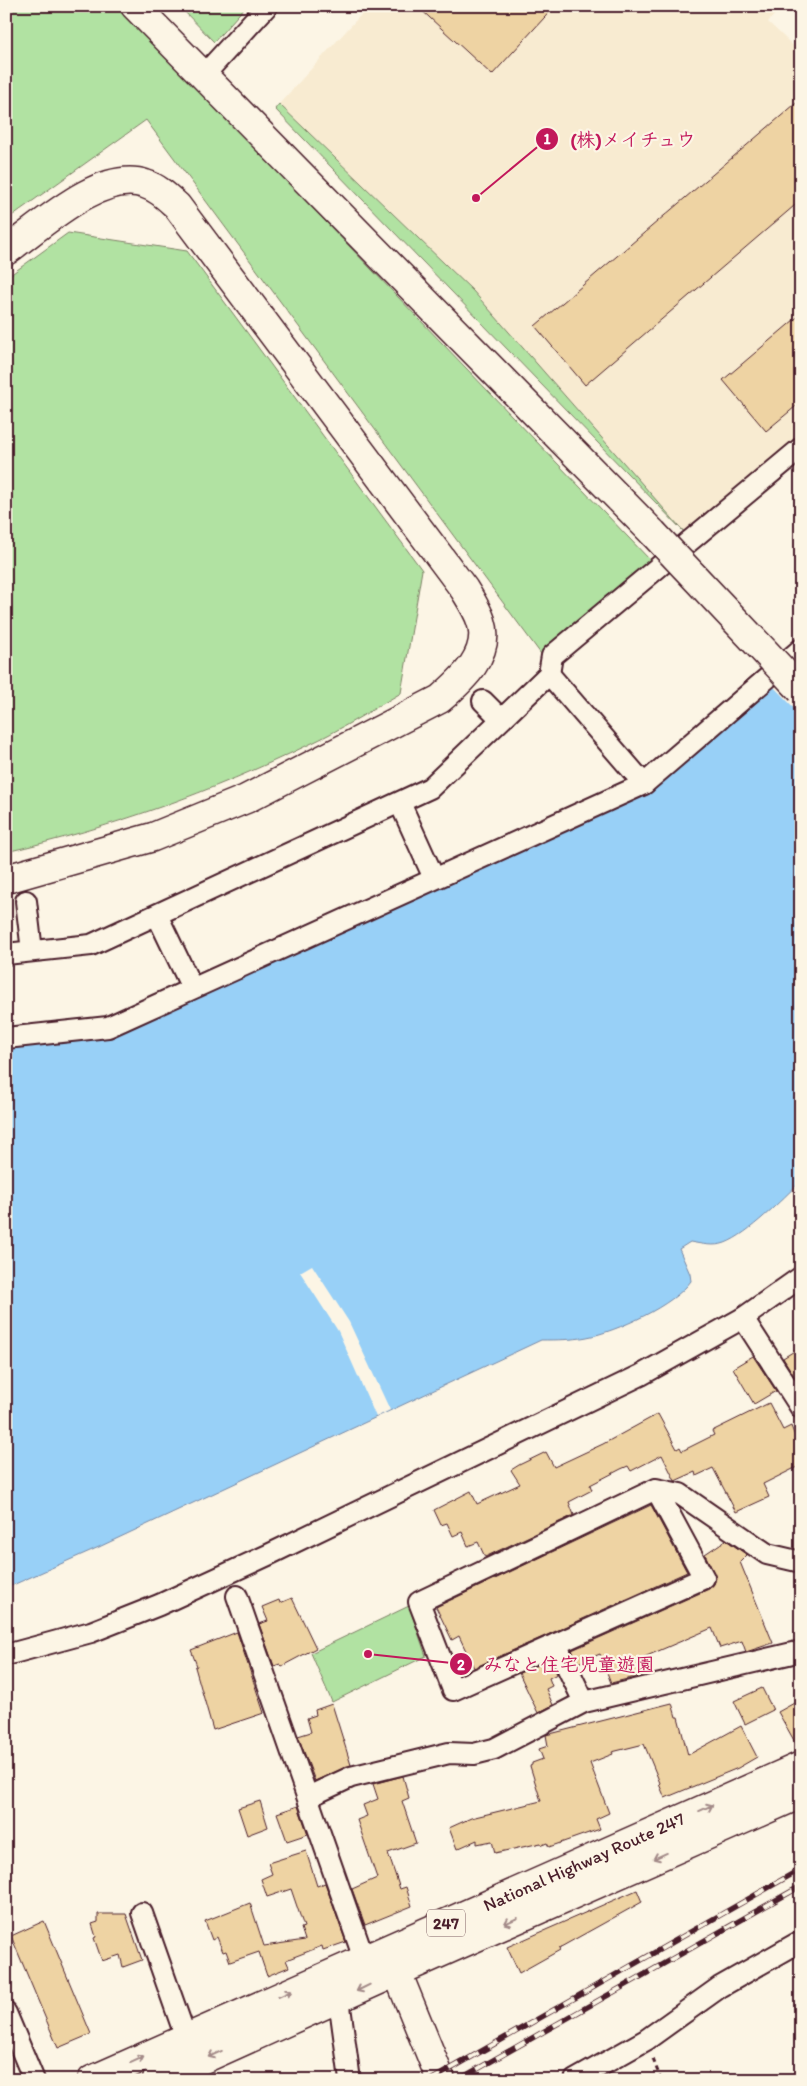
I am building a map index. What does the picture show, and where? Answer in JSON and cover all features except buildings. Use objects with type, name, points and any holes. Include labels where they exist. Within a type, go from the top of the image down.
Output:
[{"type":"main road","points":[[135,6],[653,533],[801,690]]},
{"type":"main road","points":[[6,251],[94,189],[116,182],[130,181],[144,183],[164,194],[177,206],[464,589],[481,621],[484,635],[481,648],[468,674],[440,700],[246,799],[153,838],[6,879]]},
{"type":"main road","name":"National Highway Route 247","points":[[92,2080],[801,1766]]},
{"type":"main road","name":"National Highway Route 247","points":[[157,2080],[396,1972],[801,1794]]},
{"type":"main road","points":[[396,1972],[440,2080]]},
{"type":"street","points":[[202,76],[267,6]]},
{"type":"street","points":[[6,954],[91,944],[430,788],[500,718],[549,674],[552,656],[801,448]]},
{"type":"street","points":[[6,1038],[108,1027],[644,784],[801,649]]},
{"type":"street","points":[[549,674],[644,784]]},
{"type":"street","points":[[483,701],[500,718]]},
{"type":"street","points":[[400,803],[434,878]]},
{"type":"street","points":[[26,901],[32,951]]},
{"type":"street","points":[[157,915],[192,988]]},
{"type":"street","points":[[6,1655],[91,1632],[167,1602],[295,1543],[641,1375],[743,1318],[801,1277]]},
{"type":"street","points":[[743,1318],[801,1408]]},
{"type":"street","points":[[656,1489],[704,1578],[453,1690],[419,1602],[656,1489],[680,1494],[766,1554],[801,1562]]},
{"type":"street","points":[[237,1596],[364,1959]]},
{"type":"street","points":[[556,1644],[584,1702]]},
{"type":"street","points":[[308,1797],[351,1777],[449,1753],[474,1754],[494,1749],[584,1702],[801,1651]]},
{"type":"street","points":[[142,1913],[186,2038]]},
{"type":"street","points":[[575,2080],[646,2040],[720,1987],[801,1942]]},
{"type":"street","points":[[339,1999],[350,2080]]},
{"type":"street","points":[[6,2014],[34,2080]]},
{"type":"shaded area","points":[[369,6],[782,6],[768,22],[801,53],[801,437],[686,534],[473,291],[279,104]]},
{"type":"green space","points":[[6,6],[119,6],[651,561],[541,654],[146,120],[6,220]]},
{"type":"green space","points":[[179,6],[246,6],[214,42]]},
{"type":"green space","points":[[279,104],[473,291],[686,534],[275,109]]},
{"type":"green space","points":[[68,233],[187,251],[422,570],[401,693],[320,739],[198,793],[84,832],[6,852],[6,278]]},
{"type":"green space","points":[[409,1606],[426,1656],[332,1702],[311,1653]]},
{"type":"water","points":[[801,659],[801,1181],[765,1215],[734,1238],[717,1245],[690,1242],[679,1249],[690,1274],[691,1281],[672,1299],[644,1316],[613,1330],[587,1337],[541,1340],[99,1547],[6,1588],[6,1048],[115,1036],[642,796]]},
{"type":"pier","points":[[801,660],[801,715],[770,683]]},
{"type":"pier","points":[[312,1265],[349,1322],[390,1410],[376,1417],[338,1331],[300,1272]]},
{"type":"railway","points":[[431,2080],[801,1869]]},
{"type":"railway","points":[[458,2080],[801,1886]]},
{"type":"place","name":"(株)メイチュウ","points":[[476,198]]},
{"type":"place","name":"みなと住宅児童遊園","points":[[368,1654]]}]
